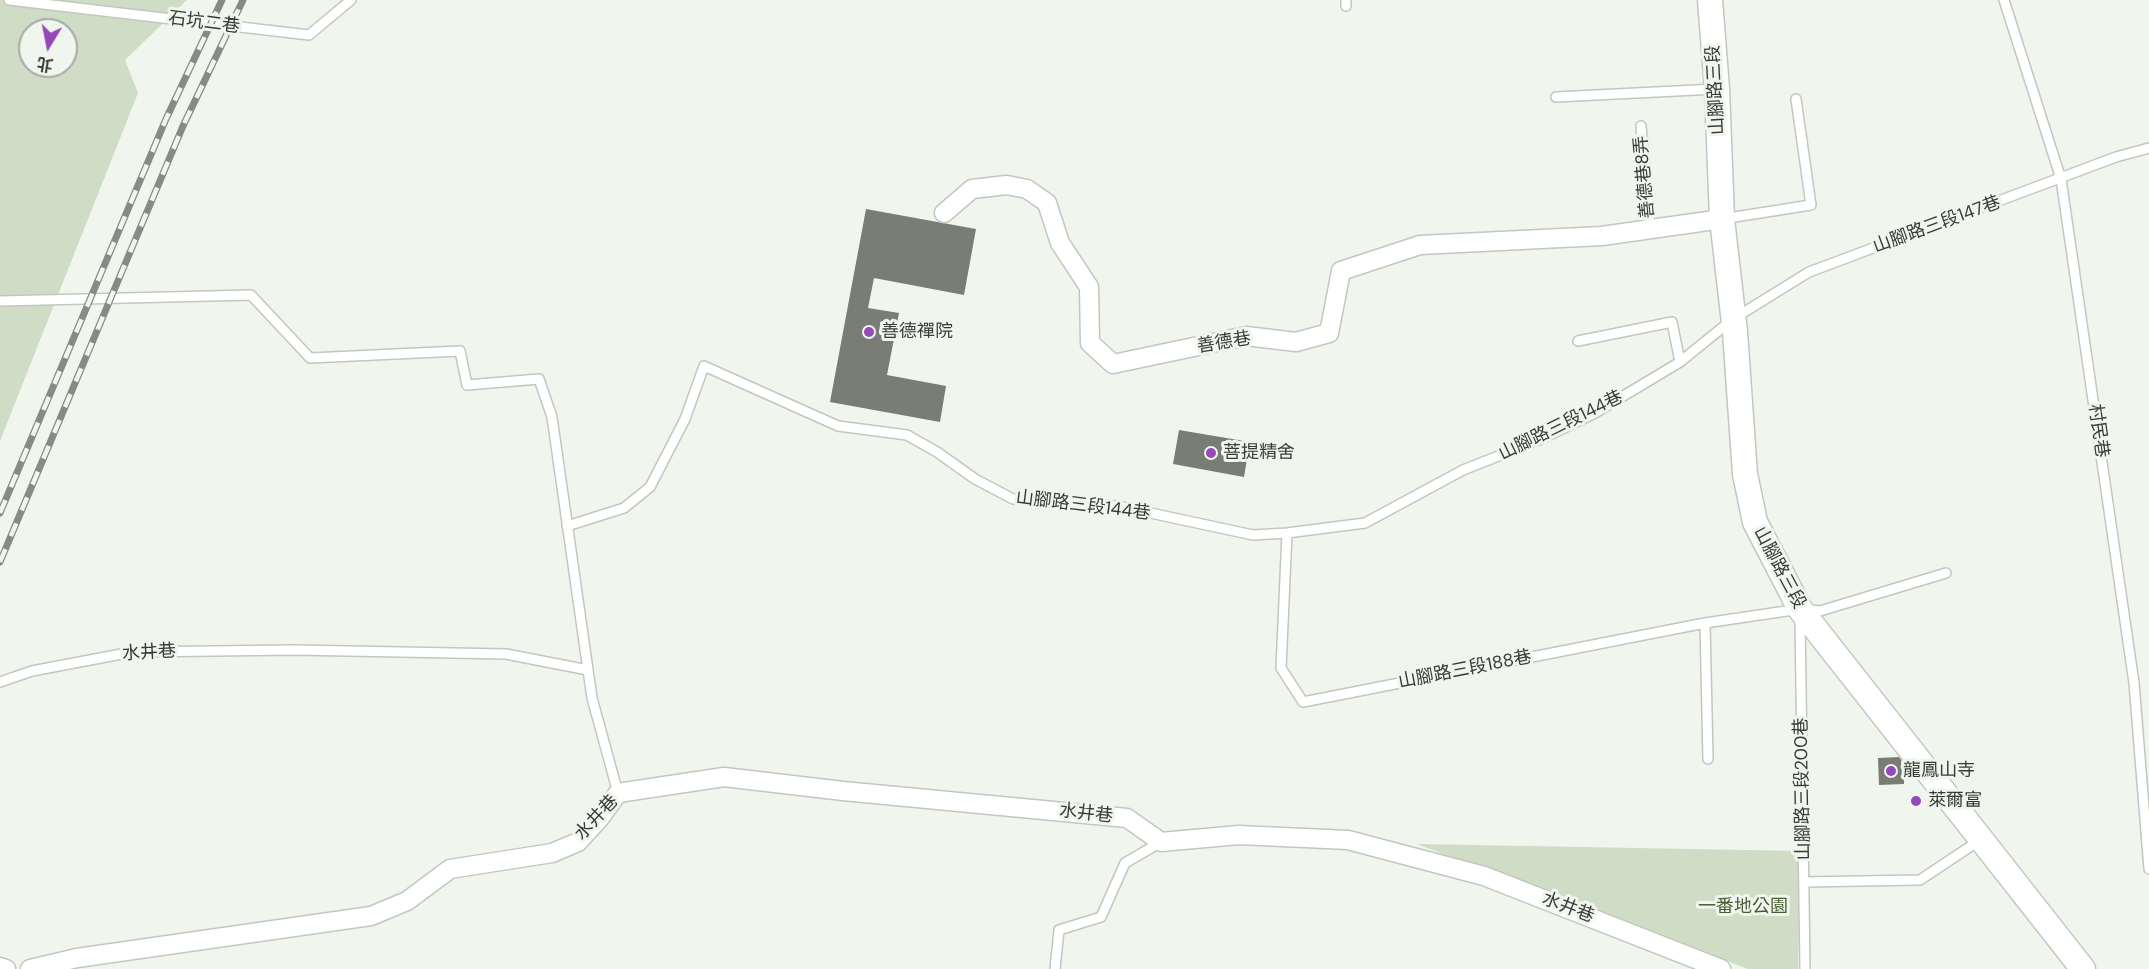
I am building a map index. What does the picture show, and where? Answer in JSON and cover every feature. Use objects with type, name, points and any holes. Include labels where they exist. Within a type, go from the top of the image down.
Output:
[{"type":"main road","name":"山腳路三段","points":[[1710,0],[1717,89],[1722,219],[1733,318],[1745,474],[1755,522],[1800,609],[2083,969]]},
{"type":"street","name":"善德巷","points":[[944,213],[972,189],[1007,185],[1027,189],[1047,203],[1060,243],[1089,287],[1090,343],[1113,364],[1246,336],[1296,342],[1329,333],[1341,272],[1420,245],[1565,239],[1722,219]]},
{"type":"street","name":"水井巷","points":[[30,969],[371,916],[407,901],[450,869],[552,853],[578,842],[618,793],[724,777],[843,791],[1126,818],[1161,842],[1239,835],[1347,840],[1484,876],[1721,969]]},
{"type":"street","points":[[0,967],[6,969]]},
{"type":"lane","name":"石坑二巷","points":[[9,0],[309,34],[351,0]]},
{"type":"lane","name":"村民巷","points":[[2004,0],[2061,179],[2134,683],[2149,869]]},
{"type":"lane","points":[[1556,97],[1717,89]]},
{"type":"lane","points":[[1722,219],[1811,204],[1796,99]]},
{"type":"lane","name":"善德巷8弄","points":[[1641,126],[1650,229]]},
{"type":"lane","name":"山腳路三段147巷","points":[[1733,318],[1809,272],[2116,157],[2149,148]]},
{"type":"lane","points":[[0,301],[251,296],[310,358],[460,351],[467,385],[539,379],[552,417],[592,698],[618,793]]},
{"type":"lane","name":"山腳路三段144巷","points":[[567,526],[624,508],[650,487],[685,419],[704,366],[838,426],[907,435],[938,452],[975,479],[1013,499],[1118,507],[1253,535],[1287,533],[1365,522],[1463,470],[1539,440],[1595,413],[1680,362],[1733,318]]},
{"type":"lane","points":[[1578,341],[1672,322],[1680,362]]},
{"type":"lane","name":"山腳路三段188巷","points":[[1287,533],[1281,668],[1304,702],[1705,623],[1800,609],[1820,611],[1946,573]]},
{"type":"lane","name":"山腳路三段200巷","points":[[1800,609],[1805,969]]},
{"type":"lane","points":[[1705,623],[1708,759]]},
{"type":"lane","name":"水井巷","points":[[0,682],[32,671],[132,652],[295,650],[506,654],[588,670]]},
{"type":"lane","points":[[1804,882],[1920,880],[1980,840]]},
{"type":"lane","name":"水井巷","points":[[1055,969],[1059,930],[1101,917],[1125,863],[1161,842]]},
{"type":"green space","points":[[0,0],[187,0],[125,60],[138,93],[0,441]]},
{"type":"green space","name":"一番地公園","points":[[1417,844],[1800,851],[1798,969],[1748,969]]},
{"type":"building","name":"善德禪院","points":[[866,209],[976,229],[964,295],[874,278],[868,308],[899,313],[887,375],[946,386],[940,422],[830,402]]},
{"type":"building","name":"菩提精舍","points":[[1179,430],[1250,442],[1244,477],[1173,464]]},
{"type":"building","name":"龍鳳山寺","points":[[1899,757],[1904,764],[1904,784],[1879,785],[1878,758]]},
{"type":"railway","points":[[0,513],[166,119],[222,0]]},
{"type":"railway","points":[[0,562],[183,126],[243,0]]},
{"type":"place","name":"善德禪院","points":[[869,332]]},
{"type":"place","name":"菩提精舍","points":[[1211,453]]},
{"type":"place","name":"龍鳳山寺","points":[[1891,771]]},
{"type":"place","name":"萊爾富","points":[[1916,801]]}]
